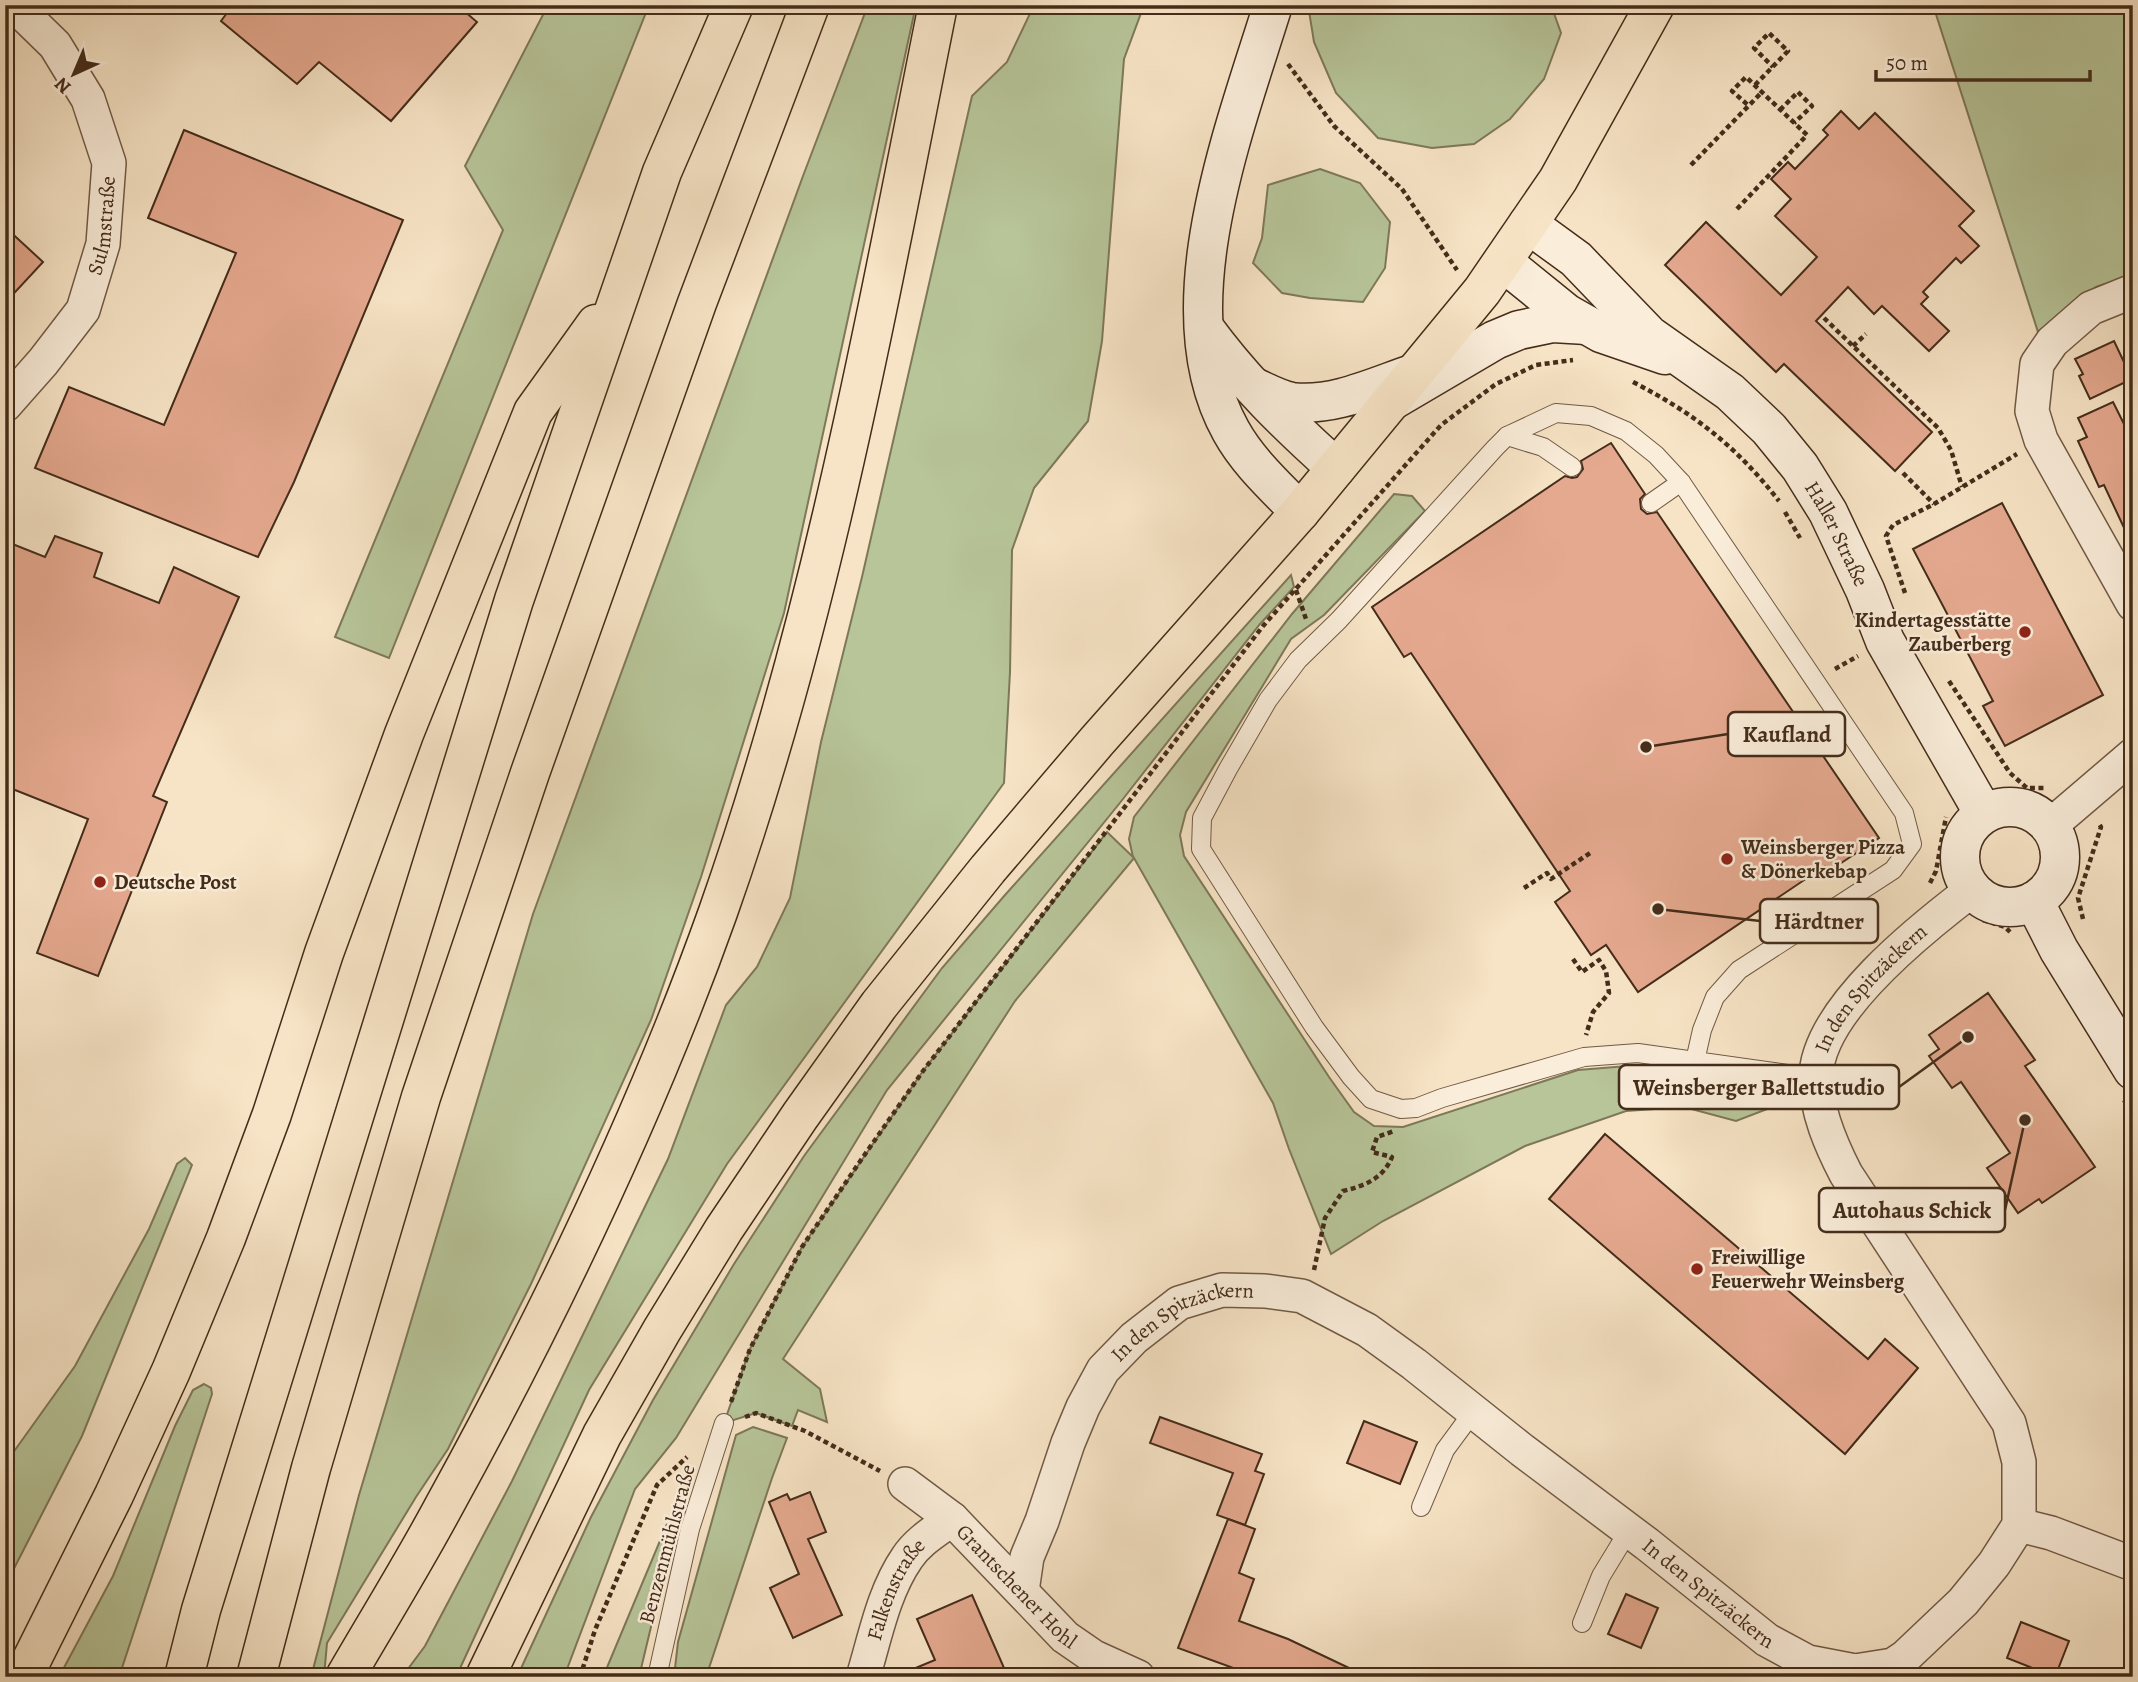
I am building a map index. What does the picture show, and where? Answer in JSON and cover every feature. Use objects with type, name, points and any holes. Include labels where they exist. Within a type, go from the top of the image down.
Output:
[{"type":"main road","points":[[184,1677],[201,1610],[514,600],[663,172],[734,5]]},
{"type":"main road","points":[[256,1677],[312,1468],[421,1097],[530,773],[697,303],[810,5]]},
{"type":"main road","points":[[345,1677],[491,1421],[603,1195],[669,1042],[723,897],[793,673],[816,580],[860,395],[938,5]]},
{"type":"main road","points":[[485,1677],[615,1412],[710,1252],[800,1116],[879,1005],[988,869],[1097,741],[1300,512],[1493,277],[1577,147],[1655,5]]},
{"type":"main road","points":[[23,1677],[114,1495],[171,1371],[226,1238],[272,1114],[324,953],[404,734],[533,412],[622,289]]},
{"type":"main road","points":[[5,1671],[59,1604]]},
{"type":"street","name":"Sulmstraße","points":[[5,405],[83,310],[103,244],[109,163],[88,99],[55,45],[14,5]]},
{"type":"street","points":[[1267,23],[1214,202],[1203,282],[1206,363],[1216,398],[1232,433],[1260,469],[1300,512]]},
{"type":"street","name":"Haller Straße","points":[[1528,224],[1576,259],[1649,335],[1730,392],[1769,429],[1800,467],[1833,523],[1865,590],[1866,652],[1966,810]]},
{"type":"street","name":"Haller Straße","points":[[1493,277],[1566,313],[1582,342]]},
{"type":"street","points":[[2133,291],[2091,308],[2052,342],[2037,365],[2032,411],[2041,440],[2133,604]]},
{"type":"street","name":"Haller Straße","points":[[1250,386],[1289,402],[1317,403],[1404,386],[1519,330],[1553,323],[1582,342]]},
{"type":"street","points":[[1205,329],[1250,386],[1336,468]]},
{"type":"street","name":"Haller Straße","points":[[1582,342],[1601,333],[1647,351],[1684,360]]},
{"type":"street","points":[[2050,826],[2133,755]]},
{"type":"street","points":[[2016,807],[2040,817],[2050,826],[2060,853],[2054,881],[2046,892],[2034,901],[2008,907],[1995,905],[1972,890],[1959,861],[1960,846],[1966,831],[1976,819],[1966,810],[2016,807]]},
{"type":"street","name":"In den Spitzäckern","points":[[1022,1591],[1027,1557],[1083,1407],[1103,1370],[1134,1338],[1179,1303],[1222,1290],[1265,1291],[1302,1296],[1367,1331],[1414,1364],[1629,1530],[1767,1640],[1808,1662],[1855,1671],[1894,1671],[1962,1602],[1994,1563],[2019,1525],[2019,1462],[2009,1423],[1846,1174],[1828,1139],[1816,1077],[1821,1048],[1833,1024],[1860,990],[1914,936],[1972,890]]},
{"type":"street","points":[[2034,901],[2059,950],[2133,1070]]},
{"type":"street","name":"Grantschener Hohl","points":[[905,1484],[952,1519],[1065,1637],[1094,1657],[1128,1675]]},
{"type":"street","name":"Falkenstraße","points":[[863,1677],[881,1615],[907,1558],[924,1539],[952,1519]]},
{"type":"street","points":[[2019,1525],[2051,1533],[2133,1563]]},
{"type":"lane","points":[[1695,1061],[1702,1030],[1715,998],[1739,970],[1894,870],[1912,844],[1904,813],[1681,482],[1656,455],[1626,431],[1591,416],[1556,413],[1507,436],[1339,620],[1298,660],[1268,700],[1207,808],[1202,818],[1201,849],[1314,1027],[1371,1099],[1401,1109],[1416,1108],[1584,1057],[1638,1053],[1695,1061],[1816,1077]]},
{"type":"lane","points":[[1507,436],[1544,447],[1572,467]]},
{"type":"lane","points":[[1651,503],[1681,482]]},
{"type":"lane","points":[[1421,1507],[1444,1450],[1473,1412]]},
{"type":"lane","name":"Benzenmühlstraße","points":[[657,1677],[690,1529],[724,1423]]},
{"type":"lane","name":"In den Spitzäckern","points":[[1582,1623],[1601,1576],[1629,1530]]},
{"type":"path","points":[[1267,23],[1285,60],[1334,126],[1402,190],[1455,267],[1493,277]]},
{"type":"path","points":[[1755,85],[1773,67],[1788,51],[1769,33],[1754,48],[1773,67]]},
{"type":"path","points":[[1737,209],[1807,135],[1746,77],[1732,91],[1749,106]]},
{"type":"path","points":[[1691,165],[1762,92]]},
{"type":"path","points":[[1780,110],[1798,92],[1812,106],[1794,123]]},
{"type":"path","points":[[1824,318],[1938,428],[1951,450],[1962,487]]},
{"type":"path","points":[[1519,330],[1536,365]]},
{"type":"path","points":[[1853,346],[1866,334]]},
{"type":"path","points":[[724,1423],[750,1349],[796,1258],[861,1160],[923,1071],[1263,626],[1441,425],[1496,384],[1582,342]]},
{"type":"path","points":[[1631,381],[1706,425],[1738,453],[1778,500],[1803,542]]},
{"type":"path","points":[[1907,599],[1886,536],[1893,525],[1934,504],[2041,440]]},
{"type":"path","points":[[1903,473],[1934,504]]},
{"type":"path","points":[[1945,676],[1966,703],[2010,773],[2027,788],[2075,789],[2084,797],[2101,827],[2078,898],[2084,923]]},
{"type":"path","points":[[1939,915],[1926,891],[1966,810]]},
{"type":"path","points":[[1524,888],[1547,873],[1551,879],[1590,853]]},
{"type":"path","points":[[1573,960],[1581,972],[1599,960],[1606,971],[1609,993],[1593,1012],[1586,1030],[1584,1057]]},
{"type":"path","points":[[1302,1296],[1313,1276],[1325,1219],[1343,1191],[1366,1185],[1387,1168],[1392,1157],[1372,1152]]},
{"type":"path","points":[[580,1677],[595,1630],[657,1485],[724,1423],[756,1413],[805,1431],[905,1484]]},
{"type":"green space","points":[[548,5],[649,5],[389,658],[335,637],[503,230],[465,166]]},
{"type":"green space","points":[[868,5],[916,5],[784,613],[701,877],[651,1020],[531,1284],[448,1449],[327,1643],[324,1677],[311,1677],[359,1495],[533,914]]},
{"type":"green space","points":[[1034,5],[1144,5],[1124,59],[1102,341],[1088,421],[1034,488],[1012,550],[1010,672],[1004,783],[727,1164],[589,1390],[456,1677],[402,1677],[425,1646],[512,1481],[668,1159],[726,1005],[757,967],[790,898],[821,742],[862,577],[972,96],[1007,62]]},
{"type":"green space","points":[[1308,5],[1551,5],[1561,33],[1544,79],[1510,119],[1474,144],[1432,148],[1378,138],[1336,93],[1314,42]]},
{"type":"green space","points":[[1933,5],[2133,5],[2133,275],[2096,287],[2038,332]]},
{"type":"green space","points":[[1320,169],[1360,183],[1390,222],[1385,268],[1363,302],[1282,293],[1253,263],[1262,238],[1268,185]]},
{"type":"green space","points":[[1394,494],[1412,496],[1425,511],[1324,615],[1291,639],[1186,812],[1180,835],[1184,856],[1329,1077],[1354,1112],[1374,1126],[1403,1127],[1578,1070],[1640,1065],[1754,1084],[1783,1103],[1736,1121],[1684,1107],[1626,1111],[1525,1146],[1383,1221],[1331,1254],[1273,1103],[1134,858],[1015,1001],[783,1359],[820,1389],[827,1422],[798,1410],[792,1426],[756,1413],[724,1423],[750,1349],[802,1247],[923,1071],[1107,832],[1133,857],[1129,839],[1134,817],[1292,614]]},
{"type":"green space","points":[[1291,575],[1294,587],[1260,624],[1119,804],[887,1090],[676,1438],[635,1489],[564,1677],[517,1677],[591,1517],[653,1400],[734,1264],[804,1156],[942,968]]},
{"type":"green space","points":[[185,1158],[192,1165],[82,1436],[5,1586],[5,1464],[75,1366],[149,1229],[177,1164]]},
{"type":"green space","points":[[204,1384],[211,1388],[212,1394],[119,1677],[59,1677],[113,1576],[175,1426],[193,1390]]},
{"type":"green space","points":[[753,1427],[787,1438],[706,1677],[674,1677],[678,1642],[736,1435]]},
{"type":"green space","points":[[667,1524],[667,1560],[639,1677],[603,1677]]},
{"type":"building","points":[[233,5],[457,5],[477,22],[391,121],[319,62],[297,84],[221,21]]},
{"type":"building","points":[[1841,111],[1859,129],[1875,113],[1974,211],[1959,226],[1979,246],[1961,263],[1956,258],[1923,292],[1928,297],[1921,304],[1949,331],[1929,351],[1882,306],[1874,314],[1848,287],[1816,321],[1932,432],[1895,471],[1784,364],[1776,372],[1665,265],[1706,222],[1781,295],[1817,257],[1775,216],[1791,199],[1771,179],[1788,162],[1795,169],[1828,135],[1823,130]]},
{"type":"building","points":[[184,130],[403,220],[294,482],[258,557],[35,468],[69,387],[164,425],[236,253],[148,218]]},
{"type":"building","points":[[5,227],[43,262],[5,303]]},
{"type":"building","points":[[2114,341],[2132,379],[2090,399],[2079,376],[2083,374],[2075,359]]},
{"type":"building","points":[[2113,402],[2133,442],[2133,547],[2104,485],[2099,487],[2078,441],[2087,437],[2078,418]]},
{"type":"building","points":[[1611,443],[1645,494],[1640,499],[1641,509],[1647,514],[1657,512],[1879,838],[1829,871],[1825,866],[1638,992],[1606,945],[1591,955],[1555,902],[1570,891],[1411,653],[1404,657],[1372,607],[1565,476],[1577,477],[1583,469],[1581,461]]},
{"type":"building","points":[[2002,503],[2103,695],[2005,746],[1983,706],[1993,701],[1913,549]]},
{"type":"building","points":[[55,536],[102,553],[94,577],[159,603],[174,567],[239,597],[153,796],[167,802],[98,976],[37,953],[88,819],[5,786],[5,541],[45,557]]},
{"type":"building","points":[[1988,993],[2035,1060],[2025,1066],[2095,1167],[2042,1203],[2039,1199],[2018,1213],[1987,1168],[2010,1153],[1961,1082],[1952,1088],[1929,1056],[1939,1049],[1929,1035]]},
{"type":"building","name":"Freiwillige Feuerwehr Weinsberg","points":[[1605,1134],[1868,1359],[1885,1339],[1918,1368],[1845,1454],[1549,1199]]},
{"type":"building","points":[[1160,1417],[1262,1454],[1255,1471],[1264,1474],[1245,1525],[1217,1515],[1233,1473],[1150,1443]]},
{"type":"building","points":[[1364,1421],[1417,1442],[1400,1484],[1347,1463]]},
{"type":"building","points":[[810,1492],[826,1532],[808,1539],[842,1615],[793,1638],[770,1588],[799,1574],[769,1502],[787,1494],[790,1500]]},
{"type":"building","points":[[1228,1519],[1255,1529],[1239,1573],[1254,1579],[1239,1621],[1288,1639],[1368,1677],[1258,1677],[1178,1648]]},
{"type":"building","points":[[1626,1594],[1658,1608],[1641,1648],[1608,1634]]},
{"type":"building","points":[[972,1595],[1008,1677],[894,1677],[935,1660],[917,1619]]},
{"type":"building","points":[[2021,1622],[2069,1641],[2055,1677],[2007,1658]]},
{"type":"place","name":"Kindertagesstätte Zauberberg","points":[[2025,632]]},
{"type":"place","name":"Kaufland","points":[[1646,747]]},
{"type":"place","name":"Weinsberger Pizza & Dönerkebap","points":[[1727,859]]},
{"type":"place","name":"Deutsche Post","points":[[100,882]]},
{"type":"place","name":"Härdtner","points":[[1658,909]]},
{"type":"place","name":"Weinsberger Ballettstudio","points":[[1968,1037]]},
{"type":"place","name":"Autohaus Schick","points":[[2025,1120]]},
{"type":"place","name":"Freiwillige Feuerwehr Weinsberg","points":[[1697,1269]]}]
